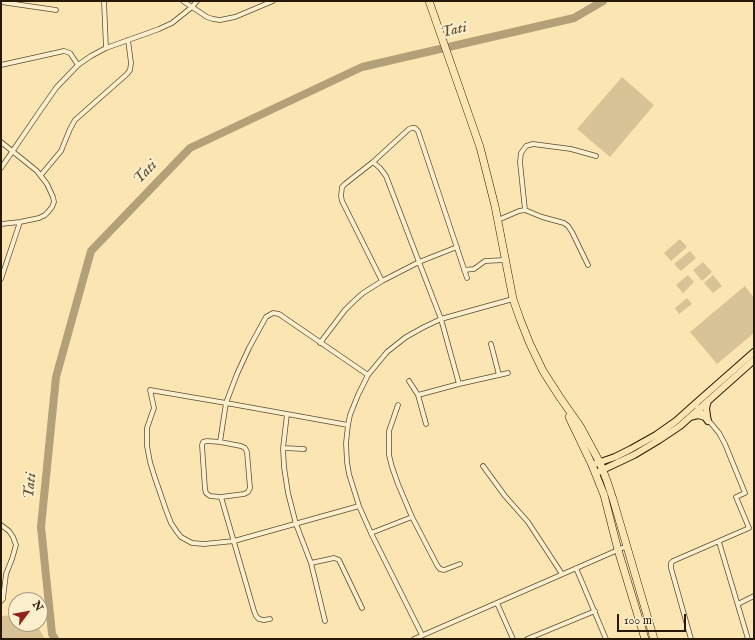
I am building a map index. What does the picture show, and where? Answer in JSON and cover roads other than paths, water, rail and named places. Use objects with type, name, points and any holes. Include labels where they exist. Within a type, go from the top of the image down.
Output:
[{"type":"highway","points":[[429,1],[480,147],[520,320],[543,371],[580,426],[600,463],[600,472],[618,550],[644,639]]},
{"type":"highway","points":[[559,396],[592,465],[607,481],[654,639]]},
{"type":"main road","points":[[592,465],[631,449],[656,435],[697,406],[754,352]]},
{"type":"main road","points":[[600,472],[634,455],[680,426],[689,418],[697,406],[709,400],[754,360]]},
{"type":"main road","points":[[708,420],[706,408],[709,400]]},
{"type":"main road","points":[[689,418],[698,415],[705,417],[708,420]]},
{"type":"street","points":[[104,1],[106,48]]},
{"type":"street","points":[[183,1],[206,17],[220,20],[235,17],[273,1]]},
{"type":"street","points":[[1,168],[56,88],[78,65],[106,48],[172,23],[192,7],[197,1]]},
{"type":"street","points":[[1,2],[56,10]]},
{"type":"street","points":[[41,175],[61,151],[75,120],[130,70],[131,63],[128,40]]},
{"type":"street","points":[[1,65],[67,52],[70,53],[78,65]]},
{"type":"street","points":[[382,281],[342,201],[341,191],[345,184],[412,128],[416,128],[418,131],[467,278]]},
{"type":"street","points":[[1,142],[41,175],[47,184],[54,202],[52,208],[45,215],[39,218],[1,224]]},
{"type":"street","points":[[525,210],[520,162],[521,153],[526,146],[533,144],[571,149],[596,156]]},
{"type":"street","points":[[373,162],[386,176],[441,319],[459,384]]},
{"type":"street","points":[[498,220],[525,210],[560,222],[568,226],[572,232],[588,265]]},
{"type":"street","points":[[1,279],[20,222]]},
{"type":"street","points":[[320,343],[345,310],[363,293],[382,281],[419,262],[457,247]]},
{"type":"street","points":[[464,270],[474,269],[486,261],[505,260]]},
{"type":"street","points":[[422,635],[359,506],[348,468],[346,443],[350,415],[368,375],[379,360],[396,345],[415,332],[441,319],[514,299]]},
{"type":"street","points":[[220,442],[226,403],[237,374],[249,348],[266,318],[273,313],[279,314],[368,375]]},
{"type":"street","points":[[491,344],[499,375]]},
{"type":"street","points":[[418,395],[508,373]]},
{"type":"street","points":[[409,382],[418,395],[426,424]]},
{"type":"street","points":[[348,425],[150,390],[154,408],[147,428],[147,438],[150,462],[171,523],[181,537],[192,543],[204,544],[234,541],[359,506]]},
{"type":"street","points":[[398,405],[390,431],[389,441],[392,467],[398,484],[412,517],[440,569],[444,570],[460,564]]},
{"type":"street","points":[[691,639],[671,568],[671,563],[749,528],[736,497],[745,493],[725,444],[719,433],[697,406]]},
{"type":"street","points":[[287,414],[283,448],[288,493],[296,524],[311,563],[324,620]]},
{"type":"street","points":[[203,442],[220,442],[241,446],[245,448],[247,452],[250,488],[248,492],[244,494],[221,497],[210,496],[206,493],[203,442]]},
{"type":"street","points":[[283,448],[304,449]]},
{"type":"street","points":[[483,466],[505,496],[528,522],[562,574]]},
{"type":"street","points":[[221,497],[256,616],[259,619],[270,619]]},
{"type":"street","points":[[371,533],[412,517]]},
{"type":"street","points":[[1,525],[9,531],[16,545],[6,574],[3,598],[1,601]]},
{"type":"street","points":[[719,542],[748,639]]},
{"type":"street","points":[[414,639],[627,546]]},
{"type":"street","points":[[311,563],[334,558],[339,560],[362,608]]},
{"type":"street","points":[[576,568],[606,639]]},
{"type":"street","points":[[738,604],[754,596]]},
{"type":"street","points":[[497,603],[513,639]]},
{"type":"street","points":[[527,639],[594,611]]},
{"type":"waterway","name":"Tati","points":[[55,639],[52,634],[41,527],[56,377],[91,251],[190,148],[362,67],[574,18],[603,1]]}]
